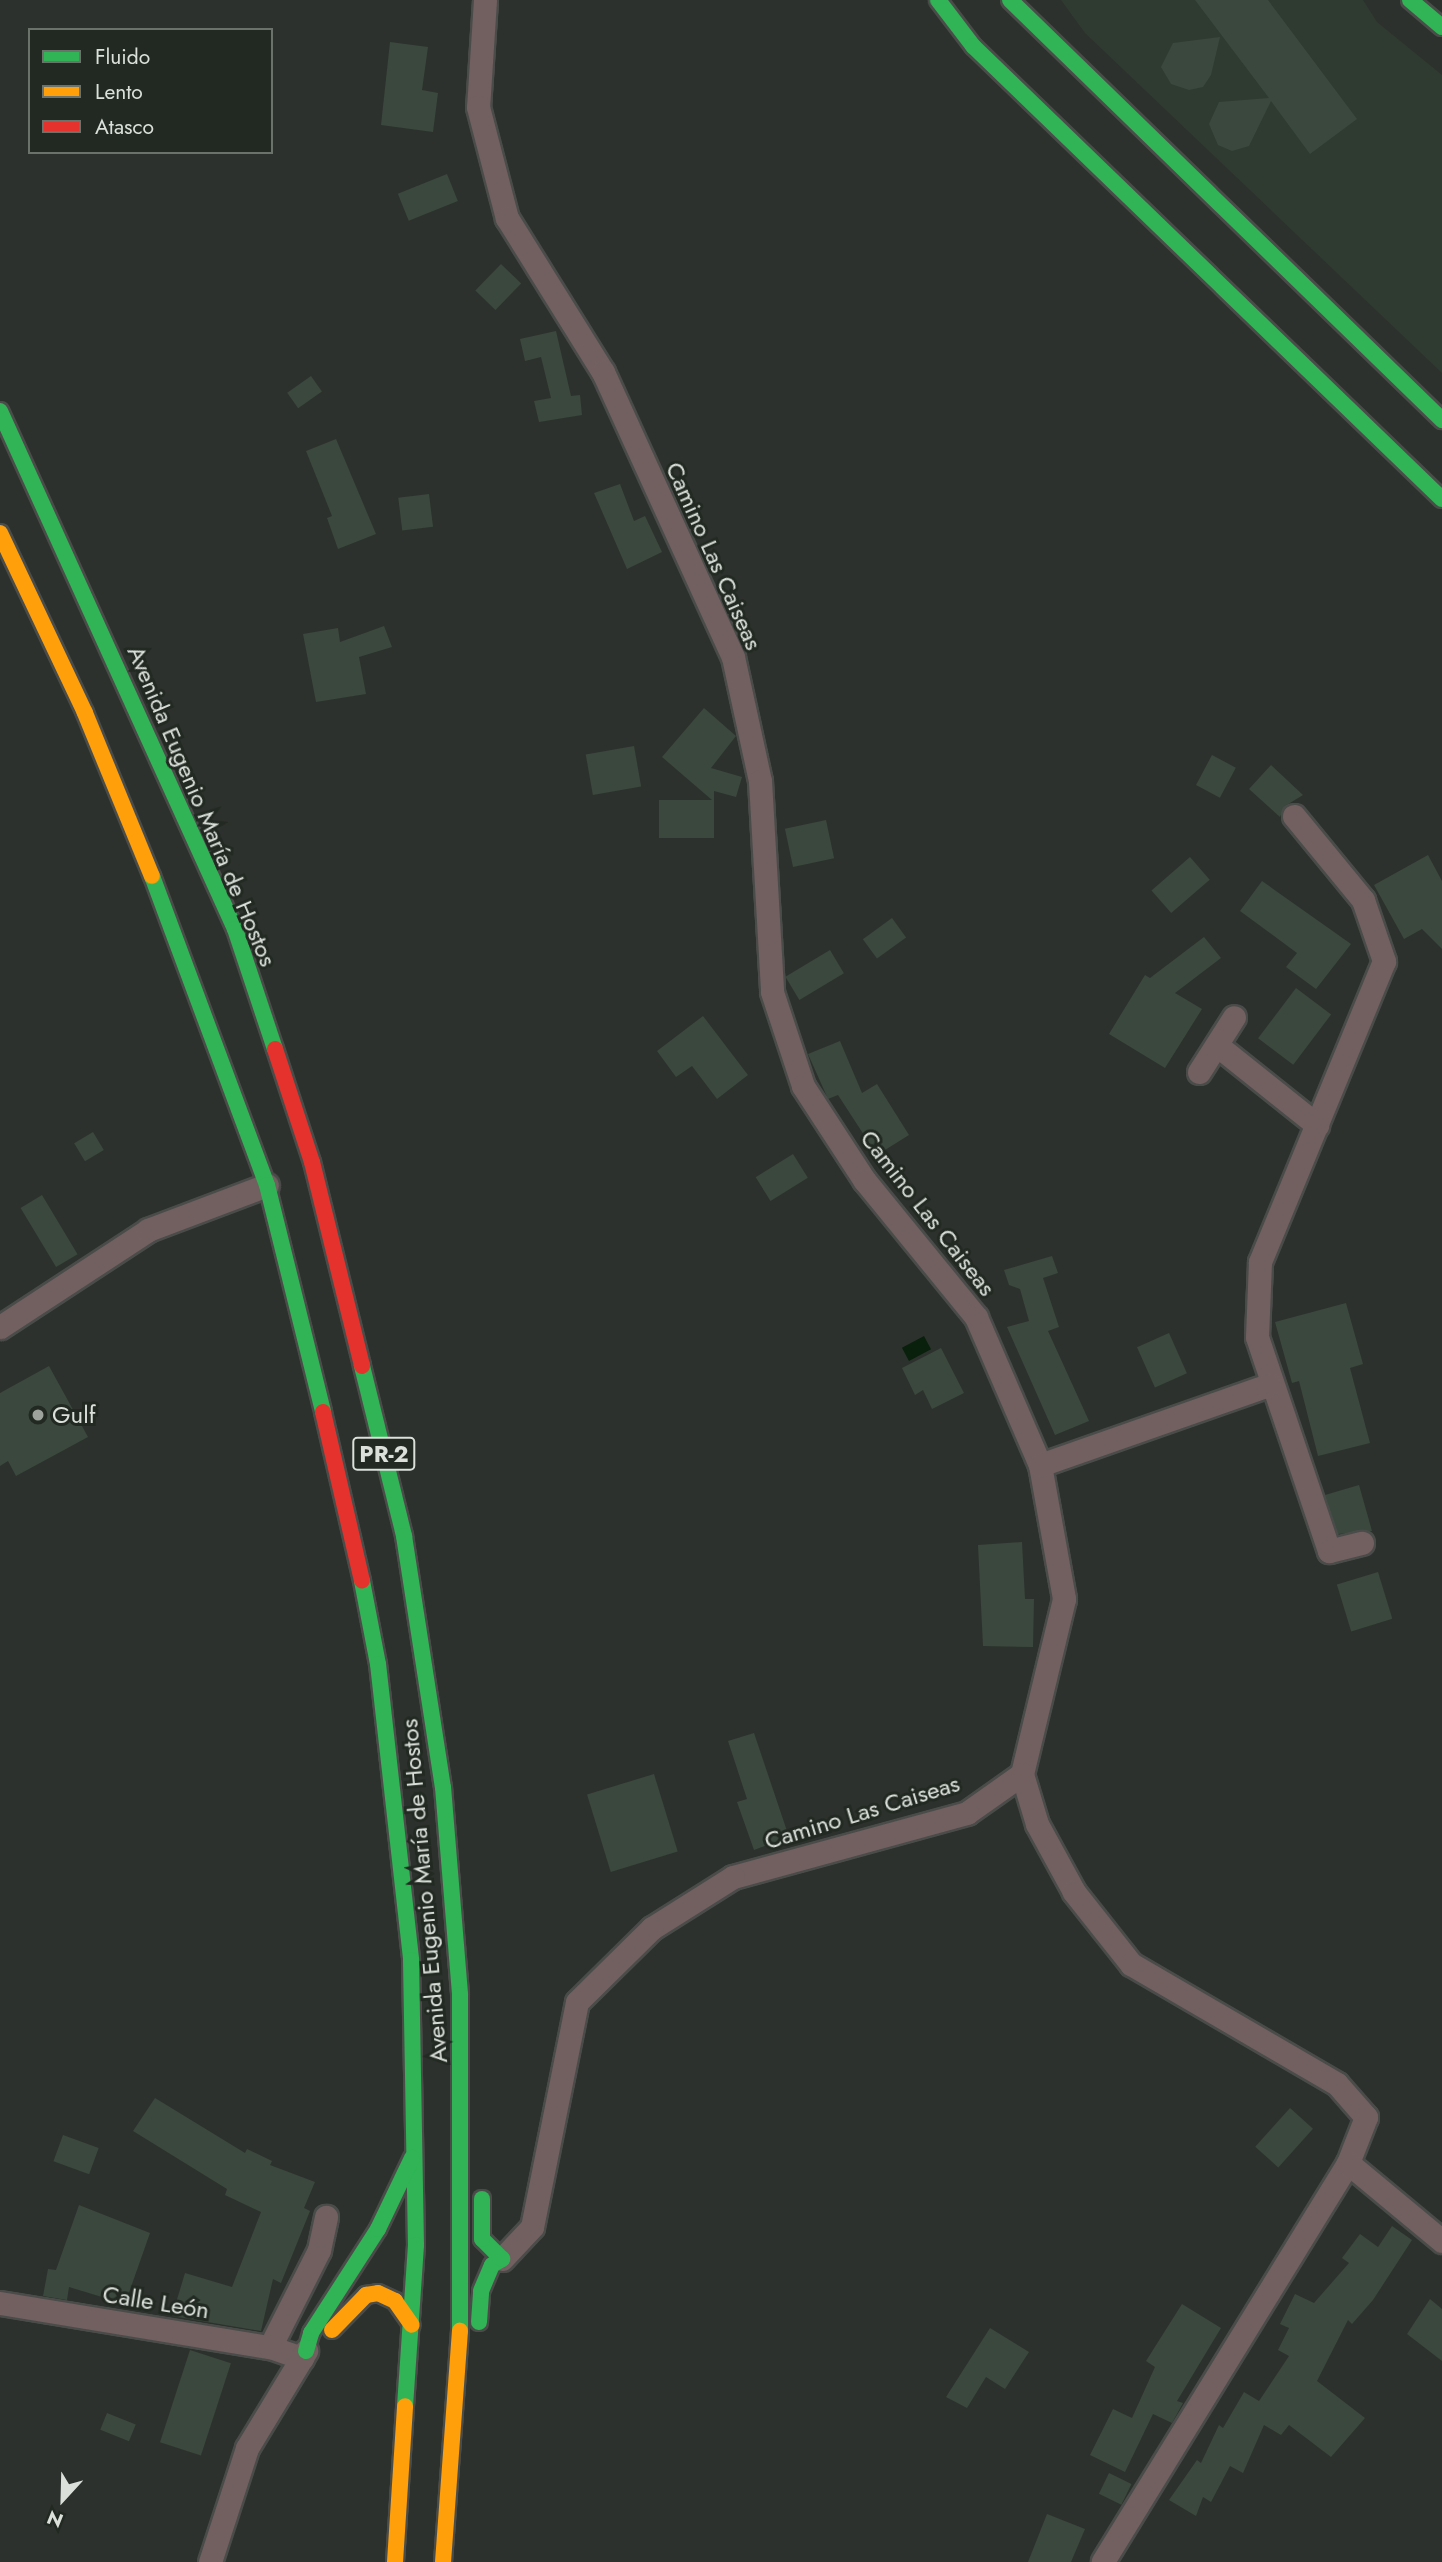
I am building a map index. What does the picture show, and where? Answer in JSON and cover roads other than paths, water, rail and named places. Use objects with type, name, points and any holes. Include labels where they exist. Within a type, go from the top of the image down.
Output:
[{"type":"main road","points":[[938,0],[973,46],[1442,499]]},
{"type":"main road","points":[[1010,0],[1442,420]]},
{"type":"main road","points":[[1410,0],[1442,27]]},
{"type":"main road","name":"Avenida Eugenio María de Hostos","points":[[0,411],[235,929],[312,1163],[404,1536],[443,1787],[460,1995],[462,2279],[454,2458],[443,2562]]},
{"type":"main road","name":"Avenida Eugenio María de Hostos","points":[[0,533],[85,713],[188,962],[267,1185],[354,1539],[378,1664],[411,1961],[416,2150],[412,2325],[395,2562]]},
{"type":"main road","points":[[462,2090],[479,2126]]},
{"type":"main road","points":[[304,2355],[312,2333],[378,2229],[416,2150]]},
{"type":"main road","points":[[478,2339],[481,2291],[492,2265],[502,2259],[482,2238],[481,2178]]},
{"type":"main road","points":[[304,2355],[366,2295],[389,2295],[412,2325]]},
{"type":"main road","points":[[454,2458],[475,2375]]},
{"type":"street","name":"Camino Las Caiseas","points":[[485,0],[478,107],[507,218],[603,372],[733,657],[760,781],[772,992],[803,1086],[864,1181],[976,1317],[1040,1465],[1064,1600],[1023,1773],[967,1812],[733,1877],[652,1928],[577,2002],[532,2227],[502,2259]]},
{"type":"street","points":[[1294,816],[1363,900],[1384,961],[1259,1262],[1257,1337],[1269,1385],[1329,1551],[1362,1543]]},
{"type":"street","points":[[1199,1072],[1234,1017]]},
{"type":"street","points":[[1218,1046],[1317,1125]]},
{"type":"street","points":[[0,1327],[148,1230],[267,1185]]},
{"type":"street","points":[[1040,1465],[1269,1385]]},
{"type":"street","points":[[1023,1773],[1037,1824],[1074,1892],[1131,1964],[1337,2084],[1366,2117],[1348,2163],[1103,2562]]},
{"type":"street","points":[[1348,2163],[1442,2241]]},
{"type":"street","points":[[270,2347],[318,2250],[326,2217]]},
{"type":"street","name":"Calle León","points":[[0,2303],[270,2347],[304,2355]]},
{"type":"street","points":[[210,2562],[247,2448],[304,2355]]},
{"type":"place","name":"Gulf","points":[[38,1415]]}]
